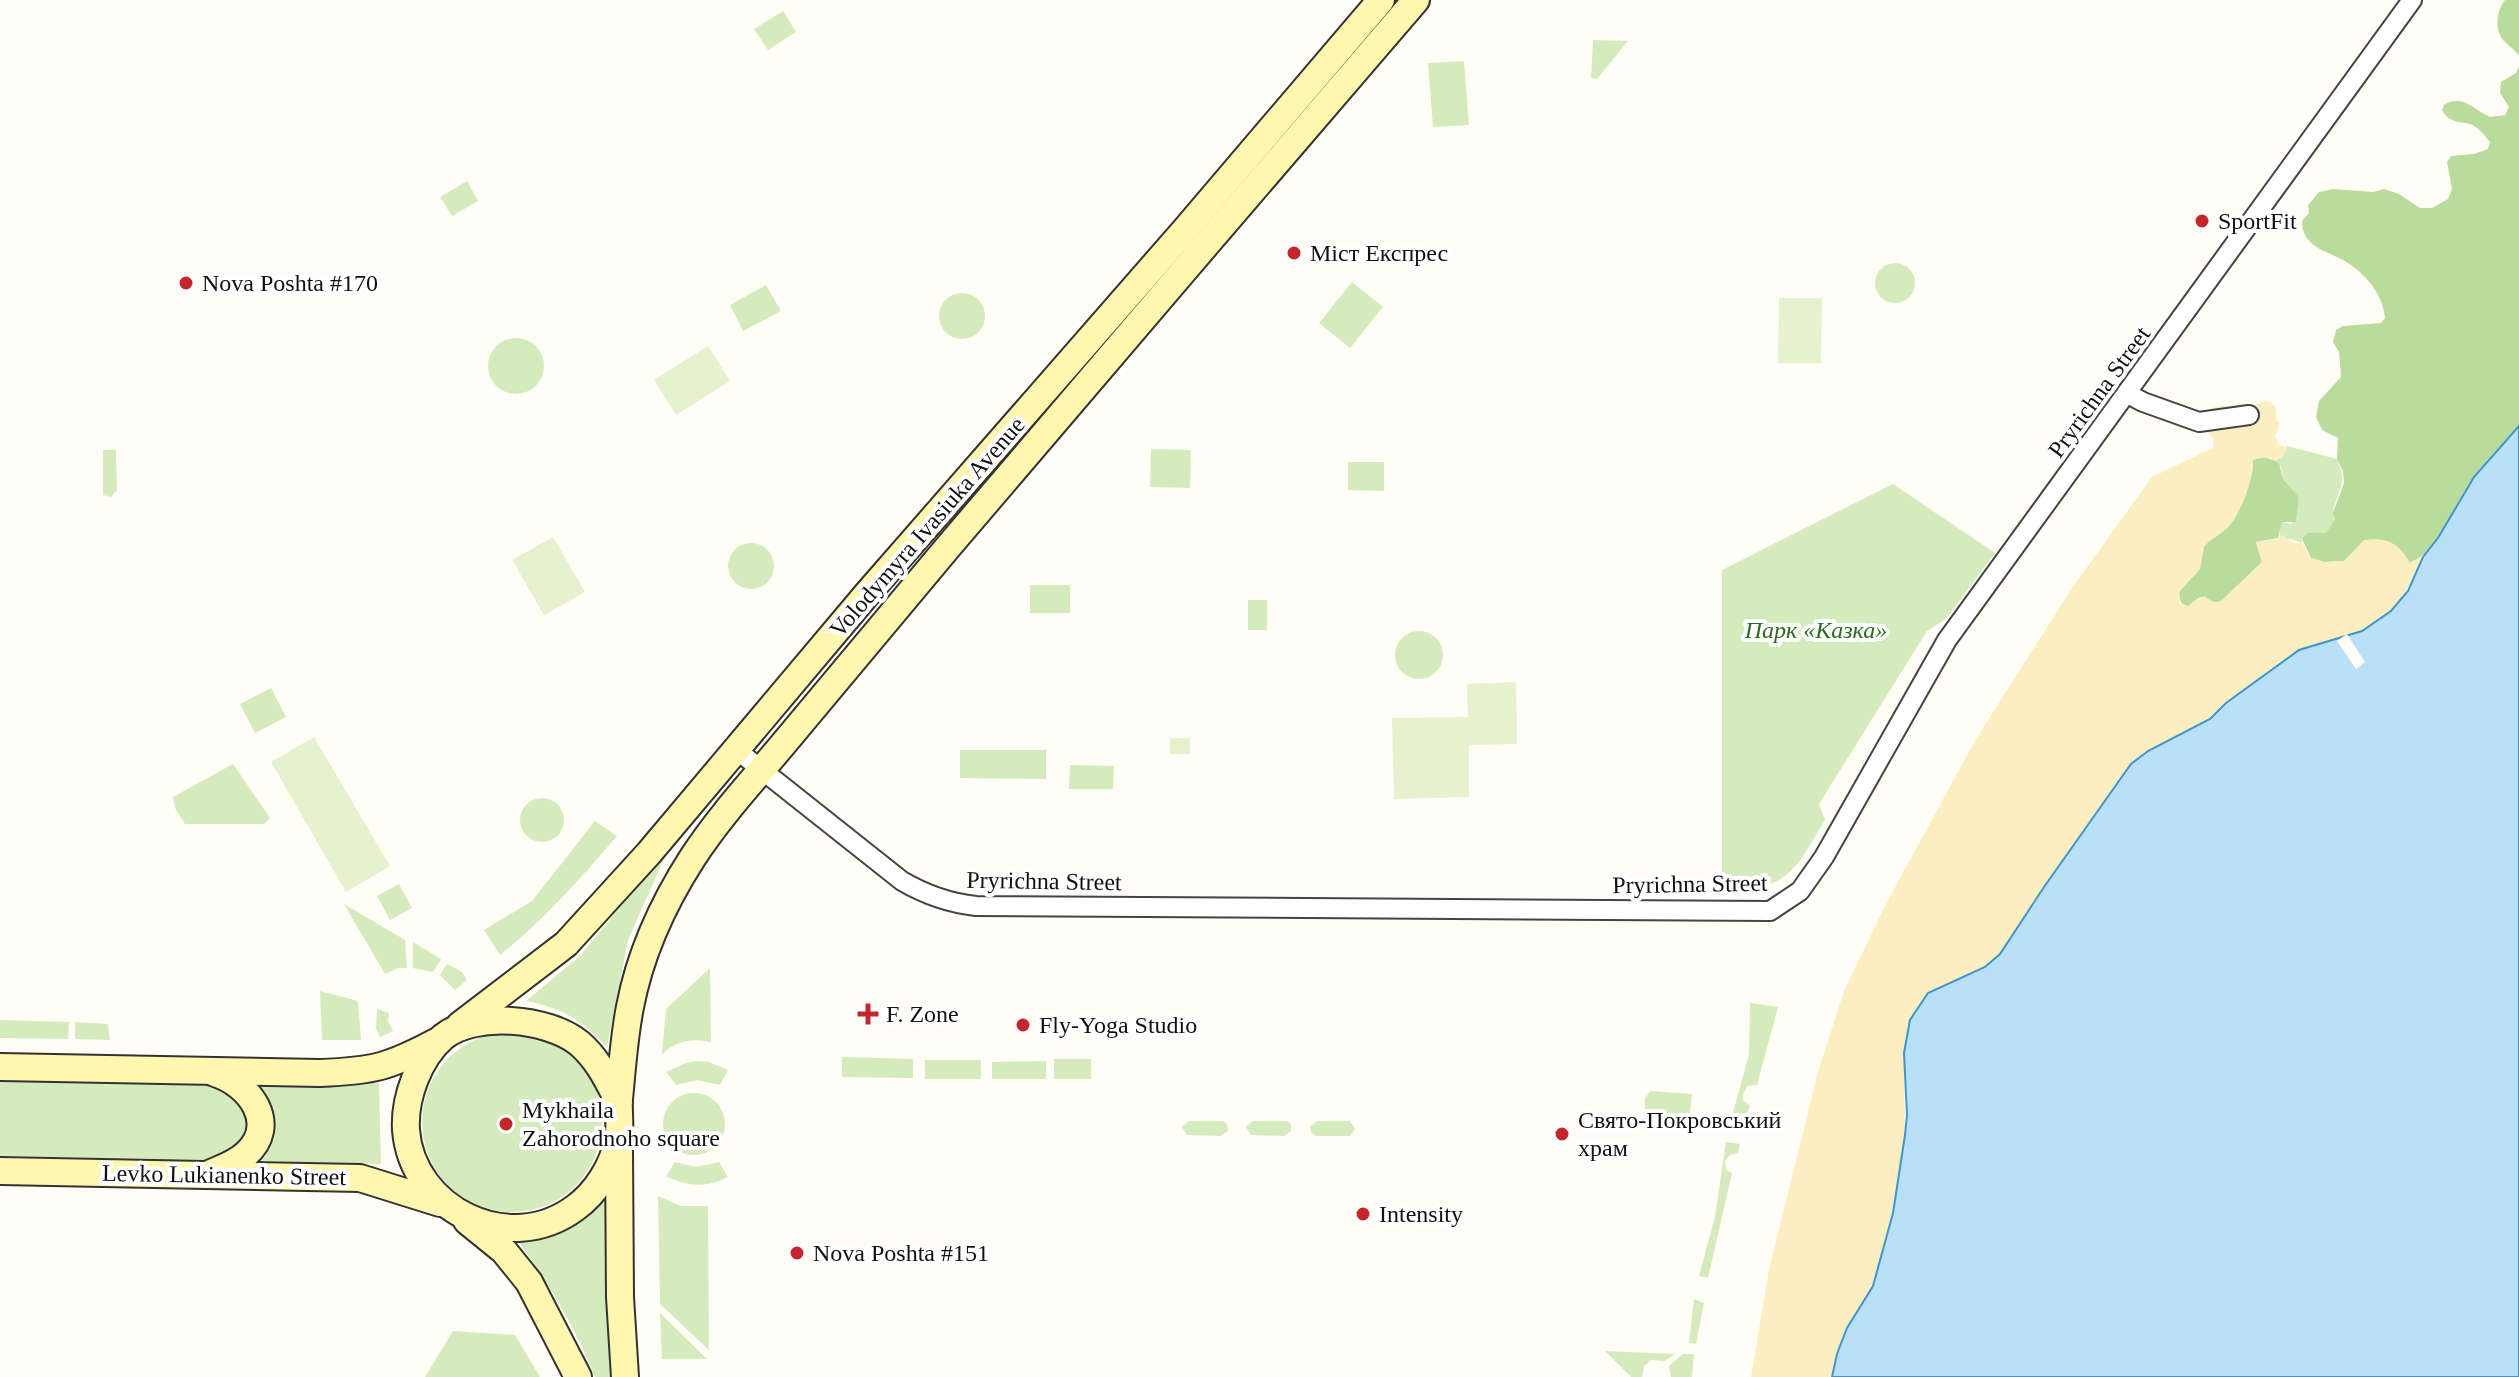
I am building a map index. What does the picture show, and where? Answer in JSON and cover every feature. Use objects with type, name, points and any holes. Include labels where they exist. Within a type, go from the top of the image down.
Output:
[{"type":"main road","name":"Volodymyra Ivasiuka Avenue","points":[[445,1036],[566,944],[649,853],[738,751],[867,594],[1381,0]]},
{"type":"main road","name":"Volodymyra Ivasiuka Avenue","points":[[619,1102],[629,1008],[646,950],[667,900],[695,854],[762,769],[955,539],[1416,0]]},
{"type":"main road","points":[[0,1067],[364,1071],[396,1063],[445,1036],[486,1022],[517,1020],[549,1026],[578,1042],[600,1066],[619,1102],[620,1297],[625,1377]]},
{"type":"main road","points":[[445,1036],[419,1070],[407,1103],[406,1132],[413,1160],[424,1183],[453,1211],[504,1251],[529,1282],[578,1377]]},
{"type":"main road","points":[[207,1174],[232,1164],[246,1154],[256,1142],[260,1130],[256,1104],[242,1085],[210,1071]]},
{"type":"main road","points":[[453,1211],[488,1225],[517,1228],[544,1224],[573,1210],[597,1188],[618,1139]]},
{"type":"main road","name":"Levko Lukianenko Street","points":[[0,1171],[360,1178],[453,1211]]},
{"type":"street","name":"Pryrichna Street","points":[[738,751],[902,881],[924,894],[953,903],[991,906],[1770,911],[1800,891],[1824,857],[1947,640],[2412,0]]},
{"type":"street","points":[[2128,394],[2199,422],[2249,415]]},
{"type":"green space","points":[[2505,0],[2519,0],[2519,56],[2499,33],[2498,15]]},
{"type":"green space","points":[[783,11],[796,32],[768,50],[754,29]]},
{"type":"green space","points":[[1593,40],[1628,41],[1597,79],[1591,78]]},
{"type":"green space","points":[[1464,61],[1469,125],[1433,127],[1428,63]]},
{"type":"green space","points":[[2519,66],[2519,426],[2473,478],[2439,536],[2422,556],[2410,563],[2365,540],[2344,561],[2325,562],[2311,558],[2302,539],[2307,533],[2326,533],[2335,520],[2333,513],[2344,483],[2337,459],[2338,438],[2322,430],[2316,417],[2319,401],[2341,377],[2339,352],[2333,342],[2336,330],[2343,326],[2381,323],[2385,318],[2378,295],[2364,276],[2343,260],[2319,249],[2307,238],[2302,221],[2309,213],[2308,205],[2319,192],[2333,189],[2373,192],[2384,189],[2399,194],[2420,208],[2432,208],[2448,199],[2452,189],[2447,162],[2451,156],[2488,149],[2490,142],[2473,125],[2448,117],[2442,110],[2444,105],[2457,101],[2490,117],[2505,115],[2509,107],[2500,93],[2501,82],[2516,73]]},
{"type":"green space","points":[[467,181],[478,201],[452,216],[440,197]]},
{"type":"green space","points":[[1895,263],[1909,269],[1915,283],[1909,297],[1895,303],[1881,297],[1875,283],[1881,269]]},
{"type":"green space","points":[[1352,282],[1383,307],[1350,348],[1319,323]]},
{"type":"green space","points":[[766,285],[781,311],[743,331],[730,305]]},
{"type":"green space","points":[[962,293],[978,300],[985,316],[978,332],[962,339],[946,332],[939,316],[946,300]]},
{"type":"green space","points":[[1779,298],[1822,298],[1821,363],[1778,363]]},
{"type":"green space","points":[[516,338],[535,347],[544,366],[535,385],[516,394],[497,385],[488,366],[497,347]]},
{"type":"green space","points":[[708,346],[730,381],[676,415],[654,380]]},
{"type":"green space","points":[[2287,446],[2337,459],[2341,470],[2341,486],[2334,505],[2335,521],[2326,533],[2307,533],[2302,543],[2280,536],[2280,524],[2291,524],[2299,497],[2283,479],[2281,467],[2275,461],[2284,455]]},
{"type":"green space","points":[[1151,449],[1191,450],[1190,488],[1150,487]]},
{"type":"green space","points":[[103,450],[116,450],[117,490],[111,497],[103,495]]},
{"type":"green space","points":[[2259,457],[2279,463],[2283,479],[2299,497],[2296,522],[2282,522],[2278,538],[2256,542],[2262,562],[2223,600],[2216,603],[2200,597],[2188,606],[2183,605],[2179,594],[2181,589],[2197,572],[2204,546],[2233,520],[2249,485],[2253,460]]},
{"type":"green space","points":[[1348,462],[1384,462],[1384,491],[1348,490]]},
{"type":"green space","name":"Парк «Казка»","points":[[1893,484],[1995,553],[1946,619],[1927,631],[1819,804],[1825,820],[1796,866],[1775,882],[1722,891],[1722,570]]},
{"type":"green space","points":[[553,537],[585,592],[544,615],[512,560]]},
{"type":"green space","points":[[751,543],[767,550],[774,566],[767,582],[751,589],[735,582],[728,566],[735,550]]},
{"type":"green space","points":[[1030,585],[1070,585],[1070,613],[1030,613]]},
{"type":"green space","points":[[1248,600],[1267,600],[1267,630],[1248,630]]},
{"type":"green space","points":[[1419,631],[1428,632],[1436,638],[1442,646],[1442,664],[1436,672],[1428,678],[1419,679],[1410,678],[1402,672],[1396,664],[1395,655],[1396,646],[1402,638],[1410,632]]},
{"type":"green space","points":[[1516,682],[1517,744],[1469,745],[1469,797],[1394,799],[1392,718],[1468,717],[1467,684]]},
{"type":"green space","points":[[271,688],[286,717],[255,733],[240,704]]},
{"type":"green space","points":[[314,737],[390,866],[346,892],[271,762]]},
{"type":"green space","points":[[1170,738],[1190,738],[1190,754],[1170,754]]},
{"type":"green space","points":[[960,750],[1046,750],[1046,779],[960,778]]},
{"type":"green space","points":[[233,764],[270,818],[264,824],[185,824],[175,808],[173,797]]},
{"type":"green space","points":[[1070,765],[1114,766],[1113,789],[1069,789]]},
{"type":"green space","points":[[542,798],[558,804],[564,820],[558,836],[542,842],[526,836],[520,820],[526,804]]},
{"type":"green space","points":[[595,821],[617,836],[547,913],[500,955],[484,930],[532,901]]},
{"type":"green space","points":[[670,845],[628,940],[607,1047],[571,1016],[526,1001],[581,955]]},
{"type":"green space","points":[[399,884],[412,908],[390,920],[377,896]]},
{"type":"green space","points":[[344,904],[405,940],[407,968],[385,974]]},
{"type":"green space","points":[[413,942],[441,959],[433,972],[413,968]]},
{"type":"green space","points":[[447,964],[462,972],[467,980],[455,990],[440,975]]},
{"type":"green space","points":[[710,968],[711,1042],[685,1042],[662,1054],[666,1009]]},
{"type":"green space","points":[[320,991],[358,1001],[361,1040],[322,1040]]},
{"type":"green space","points":[[1750,1003],[1778,1007],[1757,1085],[1748,1086],[1743,1094],[1743,1100],[1750,1106],[1747,1113],[1732,1116],[1749,1055]]},
{"type":"green space","points":[[377,1009],[389,1013],[388,1021],[393,1031],[380,1037],[376,1028]]},
{"type":"green space","points":[[0,1020],[69,1022],[68,1039],[0,1038]]},
{"type":"green space","points":[[75,1022],[108,1024],[110,1040],[75,1039]]},
{"type":"green space","points":[[512,1032],[547,1038],[576,1058],[596,1087],[602,1122],[596,1157],[576,1186],[547,1206],[512,1212],[477,1206],[448,1186],[428,1157],[422,1122],[428,1087],[448,1058],[477,1038]]},
{"type":"green space","points":[[842,1057],[913,1059],[913,1078],[842,1077]]},
{"type":"green space","points":[[1054,1059],[1091,1059],[1091,1079],[1054,1079]]},
{"type":"green space","points":[[925,1060],[981,1060],[981,1079],[925,1079]]},
{"type":"green space","points":[[697,1061],[728,1070],[720,1085],[697,1080],[676,1085],[666,1072]]},
{"type":"green space","points":[[1046,1061],[1046,1079],[992,1079],[992,1062]]},
{"type":"green space","points":[[0,1080],[210,1083],[242,1094],[252,1132],[220,1161],[0,1156]]},
{"type":"green space","points":[[379,1083],[381,1164],[251,1161],[252,1084]]},
{"type":"green space","points":[[1651,1091],[1692,1094],[1688,1129],[1684,1132],[1650,1126],[1645,1121],[1645,1098]]},
{"type":"green space","points":[[694,1093],[706,1095],[716,1102],[723,1112],[723,1136],[716,1146],[706,1153],[694,1155],[682,1153],[672,1146],[665,1136],[663,1124],[665,1112],[672,1102],[682,1095]]},
{"type":"green space","points":[[1189,1121],[1223,1121],[1228,1131],[1220,1136],[1187,1135],[1182,1127]]},
{"type":"green space","points":[[1253,1121],[1287,1121],[1291,1124],[1291,1131],[1284,1136],[1251,1135],[1246,1127]]},
{"type":"green space","points":[[1317,1121],[1350,1121],[1355,1129],[1350,1136],[1316,1136],[1310,1127]]},
{"type":"green space","points":[[1726,1142],[1740,1144],[1738,1153],[1730,1155],[1725,1161],[1726,1170],[1732,1173],[1708,1278],[1699,1276],[1715,1217]]},
{"type":"green space","points":[[675,1162],[696,1167],[719,1162],[728,1177],[697,1185],[682,1182],[666,1176]]},
{"type":"green space","points":[[658,1196],[681,1206],[708,1206],[709,1350],[660,1304]]},
{"type":"green space","points":[[605,1199],[613,1377],[595,1377],[561,1306],[518,1241],[565,1228],[585,1217]]},
{"type":"green space","points":[[1694,1299],[1704,1303],[1696,1344],[1689,1343]]},
{"type":"green space","points":[[660,1313],[707,1359],[662,1359]]},
{"type":"green space","points":[[453,1331],[515,1335],[540,1377],[425,1377]]},
{"type":"green space","points":[[1605,1351],[1675,1354],[1665,1361],[1651,1360],[1644,1366],[1642,1377],[1631,1377]]},
{"type":"green space","points":[[1683,1354],[1694,1354],[1692,1377],[1671,1377],[1669,1366]]},
{"type":"sand","points":[[2266,401],[2276,409],[2276,419],[2280,424],[2275,436],[2279,445],[2286,447],[2286,453],[2275,461],[2264,457],[2253,460],[2249,485],[2238,513],[2226,529],[2204,547],[2200,569],[2179,592],[2180,603],[2188,606],[2204,596],[2213,602],[2220,602],[2262,562],[2256,542],[2283,535],[2294,543],[2302,543],[2311,558],[2325,562],[2344,561],[2364,540],[2392,543],[2410,563],[2423,557],[2410,583],[2396,604],[2377,622],[2289,657],[2202,725],[2131,764],[2000,954],[1985,967],[1927,993],[1910,1020],[1904,1075],[1905,1135],[1893,1213],[1873,1286],[1847,1328],[1832,1377],[1751,1377],[1769,1270],[1818,1072],[1844,991],[1887,902],[1976,739],[2072,588],[2152,477],[2213,448],[2214,438],[2203,428],[2200,416],[2205,412],[2216,407],[2246,406]]},
{"type":"water","points":[[2519,426],[2519,1377],[1832,1377],[1847,1328],[1873,1286],[1893,1213],[1907,1115],[1904,1053],[1910,1020],[1928,993],[1985,967],[2000,954],[2131,764],[2148,751],[2210,719],[2226,703],[2299,650],[2362,631],[2391,611],[2408,591],[2423,557],[2438,538],[2474,477]]},
{"type":"pier","points":[[2347,634],[2365,662],[2356,669],[2337,641]]},
{"type":"place","name":"SportFit","points":[[2202,221]]},
{"type":"place","name":"Міст Експрес","points":[[1294,253]]},
{"type":"place","name":"Nova Poshta #170","points":[[186,283]]},
{"type":"place","name":"F. Zone","points":[[868,1014]]},
{"type":"place","name":"Fly-Yoga Studio","points":[[1023,1025]]},
{"type":"place","name":"Mykhaila Zahorodnoho square","points":[[506,1124]]},
{"type":"place","name":"Свято-Покровський храм","points":[[1562,1134]]},
{"type":"place","name":"Intensity","points":[[1363,1214]]},
{"type":"place","name":"Nova Poshta #151","points":[[797,1253]]}]
